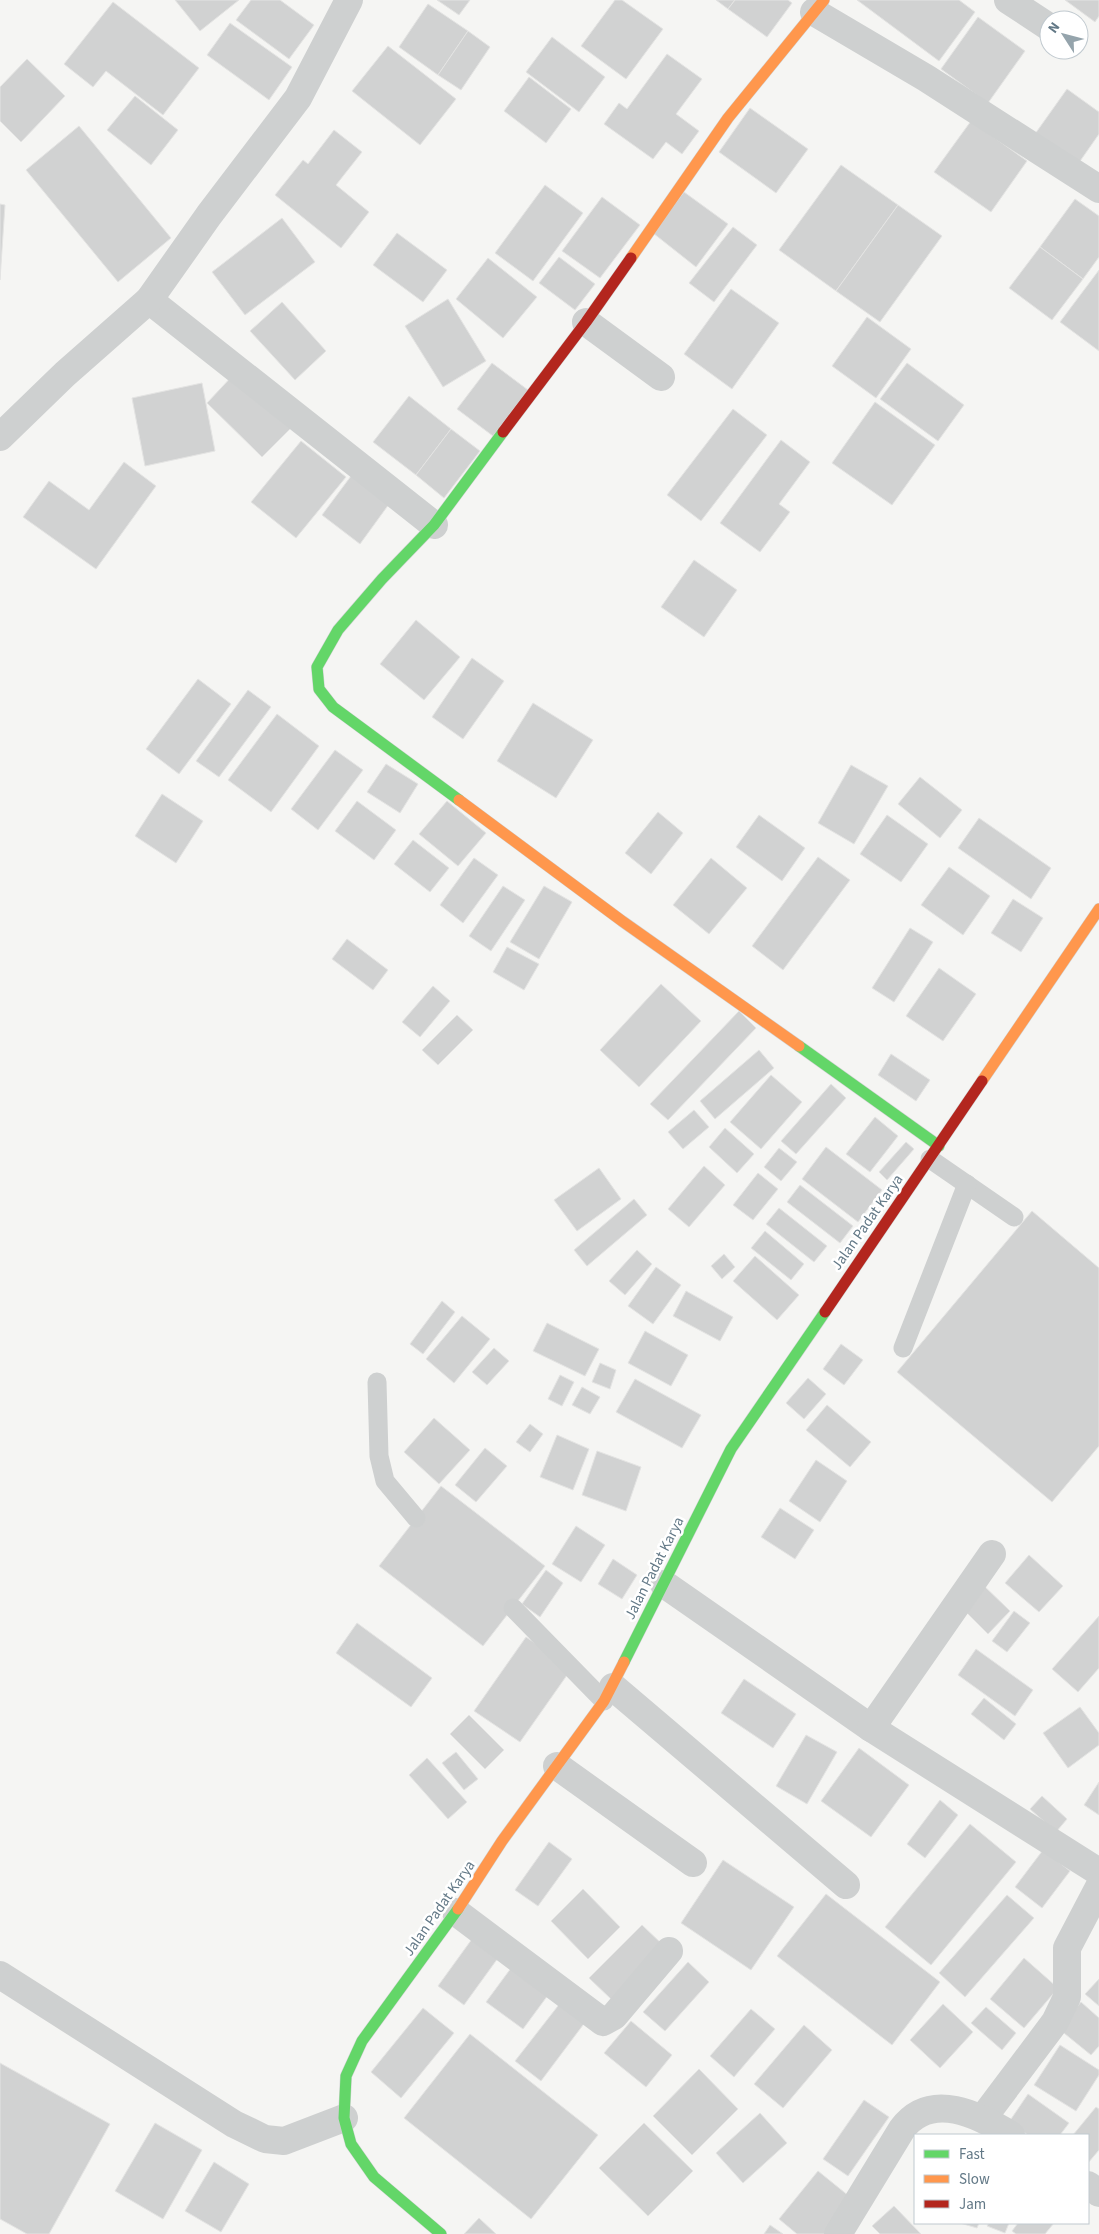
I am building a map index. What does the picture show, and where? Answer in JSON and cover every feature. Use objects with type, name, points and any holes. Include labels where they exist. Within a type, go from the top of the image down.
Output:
[{"type":"street","points":[[0,437],[65,374],[149,300],[209,215],[298,98],[349,0]]},
{"type":"street","points":[[1008,0],[1039,20]]},
{"type":"street","points":[[935,1153],[333,707],[319,690],[317,667],[338,630],[382,579],[434,525],[586,322],[728,118],[819,6],[926,78],[1099,189]]},
{"type":"street","points":[[149,300],[434,525]]},
{"type":"street","points":[[586,322],[661,378]]},
{"type":"street","name":"Jalan Padat Karya","points":[[441,2234],[374,2177],[350,2144],[344,2118],[346,2076],[362,2041],[456,1912],[502,1841],[608,1694],[731,1449],[935,1153],[1099,909]]},
{"type":"street","points":[[870,1728],[992,1554]]},
{"type":"street","points":[[664,1584],[870,1728],[1099,1872]]},
{"type":"street","points":[[608,1694],[846,1885]]},
{"type":"street","points":[[557,1766],[693,1863]]},
{"type":"street","points":[[983,2118],[1055,2022],[1066,1997],[1066,1948],[1099,1887]]},
{"type":"street","points":[[456,1912],[603,2022],[614,2016],[669,1951]]},
{"type":"street","points":[[0,1974],[234,2124],[265,2139],[284,2141],[344,2118]]},
{"type":"street","points":[[838,2234],[909,2120],[934,2108],[958,2110],[983,2118],[1009,2134]]},
{"type":"lane","points":[[935,1153],[967,1184],[1014,1216]]},
{"type":"lane","points":[[903,1348],[967,1184]]},
{"type":"lane","points":[[377,1382],[379,1456],[385,1481],[416,1518]]},
{"type":"lane","points":[[513,1608],[608,1694]]},
{"type":"building","points":[[175,0],[239,0],[200,31]]},
{"type":"building","points":[[251,0],[280,0],[314,25],[289,59],[236,20]]},
{"type":"building","points":[[437,0],[470,0],[459,15]]},
{"type":"building","points":[[615,0],[622,0],[663,29],[626,79],[581,46]]},
{"type":"building","points":[[716,0],[735,0],[728,9]]},
{"type":"building","points":[[735,0],[788,0],[792,3],[767,37],[728,9]]},
{"type":"building","points":[[857,0],[959,0],[975,12],[939,61]]},
{"type":"building","points":[[1065,0],[1099,0],[1099,16],[1095,22],[1089,18],[1089,10],[1079,10]]},
{"type":"building","points":[[113,2],[199,68],[163,115],[106,71],[93,87],[64,64]]},
{"type":"building","points":[[428,4],[468,31],[438,75],[399,47]]},
{"type":"building","points":[[978,17],[1025,51],[988,103],[941,69]]},
{"type":"building","points":[[230,23],[292,67],[269,100],[207,55]]},
{"type":"building","points":[[468,31],[490,47],[461,90],[438,75]]},
{"type":"building","points":[[552,37],[605,77],[579,112],[526,72]]},
{"type":"building","points":[[388,46],[456,99],[420,145],[352,91]]},
{"type":"building","points":[[667,54],[702,79],[676,114],[699,131],[682,154],[666,142],[653,159],[604,124],[619,103],[627,109]]},
{"type":"building","points":[[27,59],[65,96],[21,142],[0,121],[0,87]]},
{"type":"building","points":[[529,77],[571,109],[546,143],[504,111]]},
{"type":"building","points":[[1067,89],[1099,112],[1099,134],[1078,164],[1035,134]]},
{"type":"building","points":[[135,96],[178,130],[151,165],[107,130]]},
{"type":"building","points":[[750,108],[808,149],[776,193],[719,152]]},
{"type":"building","points":[[971,121],[1027,161],[991,212],[934,172]]},
{"type":"building","points":[[79,126],[171,238],[118,282],[26,170]]},
{"type":"building","points":[[334,130],[362,152],[336,185],[369,212],[341,248],[275,195],[303,160],[308,164]]},
{"type":"building","points":[[841,165],[898,205],[836,291],[779,250]]},
{"type":"building","points":[[545,185],[583,213],[533,281],[495,253]]},
{"type":"building","points":[[684,192],[728,224],[696,267],[653,233]]},
{"type":"building","points":[[602,197],[640,225],[600,278],[562,251]]},
{"type":"building","points":[[1075,199],[1099,216],[1099,257],[1083,279],[1040,247]]},
{"type":"building","points":[[0,204],[5,205],[0,280]]},
{"type":"building","points":[[898,205],[942,236],[880,322],[836,291]]},
{"type":"building","points":[[282,218],[315,262],[245,315],[212,272]]},
{"type":"building","points":[[733,227],[757,245],[714,302],[689,283]]},
{"type":"building","points":[[397,233],[447,270],[423,302],[373,265]]},
{"type":"building","points":[[1040,247],[1083,279],[1052,320],[1009,288]]},
{"type":"building","points":[[559,257],[595,284],[575,310],[539,283]]},
{"type":"building","points":[[488,258],[537,297],[503,338],[456,299]]},
{"type":"building","points":[[1099,270],[1099,351],[1060,322]]},
{"type":"building","points":[[731,289],[779,323],[732,389],[684,354]]},
{"type":"building","points":[[448,299],[486,361],[443,387],[405,326]]},
{"type":"building","points":[[282,302],[326,351],[295,380],[250,331]]},
{"type":"building","points":[[867,317],[911,349],[876,398],[832,366]]},
{"type":"building","points":[[492,363],[528,390],[493,436],[457,409]]},
{"type":"building","points":[[907,363],[964,405],[938,441],[880,399]]},
{"type":"building","points":[[236,372],[292,427],[262,457],[207,403]]},
{"type":"building","points":[[202,383],[215,451],[145,466],[132,398]]},
{"type":"building","points":[[409,396],[451,429],[416,475],[373,442]]},
{"type":"building","points":[[875,402],[935,445],[892,505],[832,463]]},
{"type":"building","points":[[733,409],[767,435],[701,521],[667,495]]},
{"type":"building","points":[[451,429],[480,451],[444,498],[416,475]]},
{"type":"building","points":[[781,440],[810,462],[779,504],[790,512],[760,552],[720,523]]},
{"type":"building","points":[[301,441],[346,477],[296,538],[251,502]]},
{"type":"building","points":[[124,462],[156,486],[96,569],[23,517],[49,481],[89,510]]},
{"type":"building","points":[[354,472],[392,500],[360,544],[322,515]]},
{"type":"building","points":[[694,560],[737,590],[704,637],[661,607]]},
{"type":"building","points":[[416,620],[460,657],[424,700],[380,664]]},
{"type":"building","points":[[472,658],[504,681],[463,739],[432,717]]},
{"type":"building","points":[[198,679],[231,704],[179,774],[146,749]]},
{"type":"building","points":[[248,690],[271,707],[219,777],[196,761]]},
{"type":"building","points":[[533,703],[593,740],[556,798],[497,761]]},
{"type":"building","points":[[277,714],[319,746],[271,812],[228,780]]},
{"type":"building","points":[[335,750],[363,770],[318,830],[291,809]]},
{"type":"building","points":[[386,764],[418,784],[400,813],[367,792]]},
{"type":"building","points":[[851,765],[888,786],[854,844],[818,823]]},
{"type":"building","points":[[920,777],[962,810],[940,838],[898,804]]},
{"type":"building","points":[[162,794],[203,821],[176,863],[135,836]]},
{"type":"building","points":[[357,801],[396,830],[374,860],[335,831]]},
{"type":"building","points":[[447,801],[486,833],[458,866],[419,834]]},
{"type":"building","points":[[658,812],[683,833],[651,874],[625,853]]},
{"type":"building","points":[[759,815],[805,848],[782,881],[736,847]]},
{"type":"building","points":[[887,815],[928,844],[901,882],[860,854]]},
{"type":"building","points":[[979,818],[1051,868],[1031,899],[958,848]]},
{"type":"building","points":[[413,840],[449,868],[430,892],[394,864]]},
{"type":"building","points":[[818,857],[850,880],[783,970],[752,946]]},
{"type":"building","points":[[474,858],[498,875],[463,923],[440,905]]},
{"type":"building","points":[[711,858],[747,888],[709,934],[673,905]]},
{"type":"building","points":[[949,867],[990,896],[963,935],[921,905]]},
{"type":"building","points":[[503,886],[525,900],[491,951],[469,936]]},
{"type":"building","points":[[544,886],[572,902],[539,959],[510,942]]},
{"type":"building","points":[[1013,899],[1043,918],[1021,952],[991,933]]},
{"type":"building","points":[[910,928],[933,942],[894,1002],[872,988]]},
{"type":"building","points":[[347,939],[388,970],[373,990],[332,959]]},
{"type":"building","points":[[507,947],[539,964],[524,990],[493,972]]},
{"type":"building","points":[[939,968],[976,994],[943,1041],[906,1016]]},
{"type":"building","points":[[661,984],[701,1021],[639,1087],[600,1050]]},
{"type":"building","points":[[433,986],[450,1001],[420,1037],[402,1022]]},
{"type":"building","points":[[739,1011],[756,1028],[668,1120],[650,1104]]},
{"type":"building","points":[[457,1015],[473,1030],[438,1065],[422,1050]]},
{"type":"building","points":[[759,1050],[774,1068],[715,1119],[700,1101]]},
{"type":"building","points":[[891,1054],[930,1080],[916,1101],[878,1075]]},
{"type":"building","points":[[771,1075],[802,1102],[761,1149],[730,1122]]},
{"type":"building","points":[[831,1084],[846,1098],[796,1154],[781,1141]]},
{"type":"building","points":[[694,1110],[709,1127],[683,1149],[668,1132]]},
{"type":"building","points":[[875,1117],[898,1136],[870,1172],[846,1154]]},
{"type":"building","points":[[725,1128],[754,1154],[737,1173],[709,1147]]},
{"type":"building","points":[[906,1142],[914,1149],[887,1180],[879,1172]]},
{"type":"building","points":[[826,1147],[882,1190],[858,1222],[802,1179]]},
{"type":"building","points":[[779,1148],[797,1162],[781,1181],[764,1167]]},
{"type":"building","points":[[704,1166],[725,1185],[689,1227],[668,1209]]},
{"type":"building","points":[[599,1168],[621,1199],[577,1231],[554,1200]]},
{"type":"building","points":[[758,1173],[778,1189],[753,1220],[733,1205]]},
{"type":"building","points":[[800,1185],[853,1226],[840,1243],[787,1202]]},
{"type":"building","points":[[634,1199],[647,1215],[587,1266],[574,1250]]},
{"type":"building","points":[[779,1208],[827,1246],[814,1262],[766,1224]]},
{"type":"building","points":[[1032,1211],[1099,1268],[1099,1446],[1052,1502],[897,1372]]},
{"type":"building","points":[[765,1231],[804,1264],[791,1280],[751,1248]]},
{"type":"building","points":[[637,1250],[652,1264],[625,1295],[609,1281]]},
{"type":"building","points":[[724,1254],[735,1267],[722,1279],[711,1266]]},
{"type":"building","points":[[755,1256],[799,1295],[777,1320],[733,1281]]},
{"type":"building","points":[[656,1267],[681,1285],[653,1324],[628,1306]]},
{"type":"building","points":[[686,1291],[733,1317],[720,1341],[673,1316]]},
{"type":"building","points":[[442,1301],[455,1312],[423,1354],[410,1344]]},
{"type":"building","points":[[462,1316],[490,1339],[454,1383],[426,1359]]},
{"type":"building","points":[[547,1323],[599,1349],[585,1376],[533,1351]]},
{"type":"building","points":[[645,1331],[688,1355],[671,1386],[628,1363]]},
{"type":"building","points":[[841,1344],[863,1360],[844,1385],[823,1369]]},
{"type":"building","points":[[494,1348],[509,1361],[487,1385],[472,1372]]},
{"type":"building","points":[[600,1363],[616,1370],[610,1389],[592,1382]]},
{"type":"building","points":[[560,1375],[574,1382],[562,1406],[548,1399]]},
{"type":"building","points":[[808,1378],[826,1394],[804,1419],[786,1403]]},
{"type":"building","points":[[635,1379],[701,1415],[682,1448],[616,1412]]},
{"type":"building","points":[[582,1387],[600,1397],[590,1414],[572,1405]]},
{"type":"building","points":[[827,1405],[871,1442],[850,1467],[806,1430]]},
{"type":"building","points":[[434,1418],[470,1450],[439,1484],[404,1452]]},
{"type":"building","points":[[530,1424],[543,1434],[530,1452],[516,1442]]},
{"type":"building","points":[[557,1435],[589,1449],[573,1490],[540,1477]]},
{"type":"building","points":[[485,1448],[507,1466],[476,1502],[455,1485]]},
{"type":"building","points":[[597,1451],[641,1467],[626,1511],[582,1495]]},
{"type":"building","points":[[816,1460],[847,1481],[820,1522],[789,1501]]},
{"type":"building","points":[[441,1486],[545,1566],[483,1646],[379,1566]]},
{"type":"building","points":[[780,1508],[814,1530],[795,1559],[761,1537]]},
{"type":"building","points":[[576,1526],[605,1545],[581,1582],[552,1564]]},
{"type":"building","points":[[1029,1555],[1063,1586],[1039,1612],[1005,1583]]},
{"type":"building","points":[[613,1559],[637,1575],[622,1599],[598,1584]]},
{"type":"building","points":[[546,1570],[563,1583],[540,1617],[522,1604]]},
{"type":"building","points":[[980,1582],[1010,1611],[988,1634],[958,1604]]},
{"type":"building","points":[[1014,1611],[1030,1623],[1007,1652],[992,1641]]},
{"type":"building","points":[[1099,1616],[1099,1668],[1078,1692],[1052,1669]]},
{"type":"building","points":[[357,1623],[432,1678],[411,1707],[336,1653]]},
{"type":"building","points":[[526,1637],[572,1668],[520,1742],[474,1711]]},
{"type":"building","points":[[976,1649],[1033,1690],[1015,1716],[958,1675]]},
{"type":"building","points":[[744,1679],[796,1714],[773,1748],[721,1713]]},
{"type":"building","points":[[984,1698],[1016,1724],[1004,1740],[971,1714]]},
{"type":"building","points":[[1080,1707],[1099,1733],[1099,1745],[1068,1768],[1043,1733]]},
{"type":"building","points":[[469,1715],[504,1750],[485,1769],[450,1734]]},
{"type":"building","points":[[806,1735],[837,1752],[807,1804],[776,1786]]},
{"type":"building","points":[[859,1748],[909,1785],[871,1837],[821,1801]]},
{"type":"building","points":[[456,1752],[478,1779],[464,1790],[442,1763]]},
{"type":"building","points":[[427,1758],[467,1802],[448,1819],[409,1775]]},
{"type":"building","points":[[1099,1782],[1099,1815],[1084,1805]]},
{"type":"building","points":[[1042,1796],[1067,1819],[1056,1832],[1030,1809]]},
{"type":"building","points":[[940,1800],[958,1815],[925,1858],[907,1844]]},
{"type":"building","points":[[970,1824],[1016,1862],[931,1965],[885,1927]]},
{"type":"building","points":[[549,1842],[572,1859],[538,1906],[515,1890]]},
{"type":"building","points":[[1043,1850],[1070,1871],[1042,1908],[1015,1887]]},
{"type":"building","points":[[723,1860],[794,1907],[751,1970],[681,1923]]},
{"type":"building","points":[[583,1889],[620,1927],[588,1959],[551,1921]]},
{"type":"building","points":[[826,1894],[940,1982],[892,2045],[777,1956]]},
{"type":"building","points":[[1007,1895],[1034,1918],[965,1997],[939,1973]]},
{"type":"building","points":[[642,1925],[664,1946],[611,1999],[589,1978]]},
{"type":"building","points":[[472,1939],[498,1958],[464,2005],[438,1986]]},
{"type":"building","points":[[1024,1958],[1058,1988],[1024,2028],[990,1999]]},
{"type":"building","points":[[688,1962],[709,1982],[665,2031],[643,2012]]},
{"type":"building","points":[[514,1964],[551,1991],[523,2029],[486,2002]]},
{"type":"building","points":[[1099,1979],[1099,2006],[1085,1994]]},
{"type":"building","points":[[561,2002],[586,2021],[541,2081],[515,2061]]},
{"type":"building","points":[[1081,2002],[1099,2018],[1099,2046],[1091,2055],[1059,2029]]},
{"type":"building","points":[[943,2004],[973,2032],[940,2068],[910,2040]]},
{"type":"building","points":[[986,2007],[1016,2033],[1002,2050],[971,2023]]},
{"type":"building","points":[[423,2008],[454,2033],[401,2098],[371,2072]]},
{"type":"building","points":[[751,2009],[775,2029],[734,2077],[710,2056]]},
{"type":"building","points":[[631,2021],[672,2055],[646,2087],[604,2053]]},
{"type":"building","points":[[804,2025],[832,2050],[783,2108],[754,2084]]},
{"type":"building","points":[[470,2034],[598,2135],[531,2219],[404,2118]]},
{"type":"building","points":[[1060,2045],[1099,2070],[1099,2075],[1076,2111],[1034,2085]]},
{"type":"building","points":[[0,2063],[110,2124],[49,2234],[27,2234],[0,2219]]},
{"type":"building","points":[[699,2069],[738,2109],[692,2155],[653,2116]]},
{"type":"building","points":[[1028,2094],[1069,2123],[1061,2134],[1027,2134],[1009,2122]]},
{"type":"building","points":[[864,2100],[889,2117],[848,2176],[823,2159]]},
{"type":"building","points":[[1096,2107],[1099,2109],[1099,2150],[1089,2162],[1089,2134],[1074,2134]]},
{"type":"building","points":[[760,2113],[787,2143],[743,2183],[716,2153]]},
{"type":"building","points":[[155,2123],[202,2150],[163,2219],[115,2191]]},
{"type":"building","points":[[644,2123],[693,2171],[648,2216],[599,2168]]},
{"type":"building","points":[[214,2162],[249,2184],[221,2232],[185,2211]]},
{"type":"building","points":[[818,2171],[855,2201],[829,2234],[797,2234],[779,2219]]},
{"type":"building","points":[[894,2206],[921,2234],[880,2234],[872,2226]]},
{"type":"building","points":[[479,2218],[496,2234],[464,2234]]},
{"type":"building","points":[[963,2224],[979,2224],[977,2228]]},
{"type":"building","points":[[988,2224],[1009,2224],[1005,2233],[987,2226]]},
{"type":"building","points":[[1017,2224],[1053,2224],[1045,2234],[1016,2234],[1012,2231]]},
{"type":"building","points":[[770,2225],[783,2234],[764,2234]]},
{"type":"traffic: fast","points":[[459,800],[333,707],[319,689],[317,667],[338,630],[382,579],[434,525],[503,432]]},
{"type":"traffic: fast","points":[[799,1046],[939,1146]]},
{"type":"traffic: fast","points":[[624,1662],[731,1449],[825,1312]]},
{"type":"traffic: fast","points":[[441,2234],[374,2177],[351,2144],[344,2118],[346,2076],[362,2041],[458,1909]]},
{"type":"traffic: slow","points":[[631,258],[728,118],[824,0]]},
{"type":"traffic: slow","points":[[459,800],[622,921],[799,1046]]},
{"type":"traffic: slow","points":[[982,1081],[1099,909]]},
{"type":"traffic: slow","points":[[458,1909],[502,1841],[604,1701],[624,1662]]},
{"type":"traffic: jam","points":[[503,432],[586,322],[631,258]]},
{"type":"traffic: jam","points":[[825,1312],[982,1081]]}]
